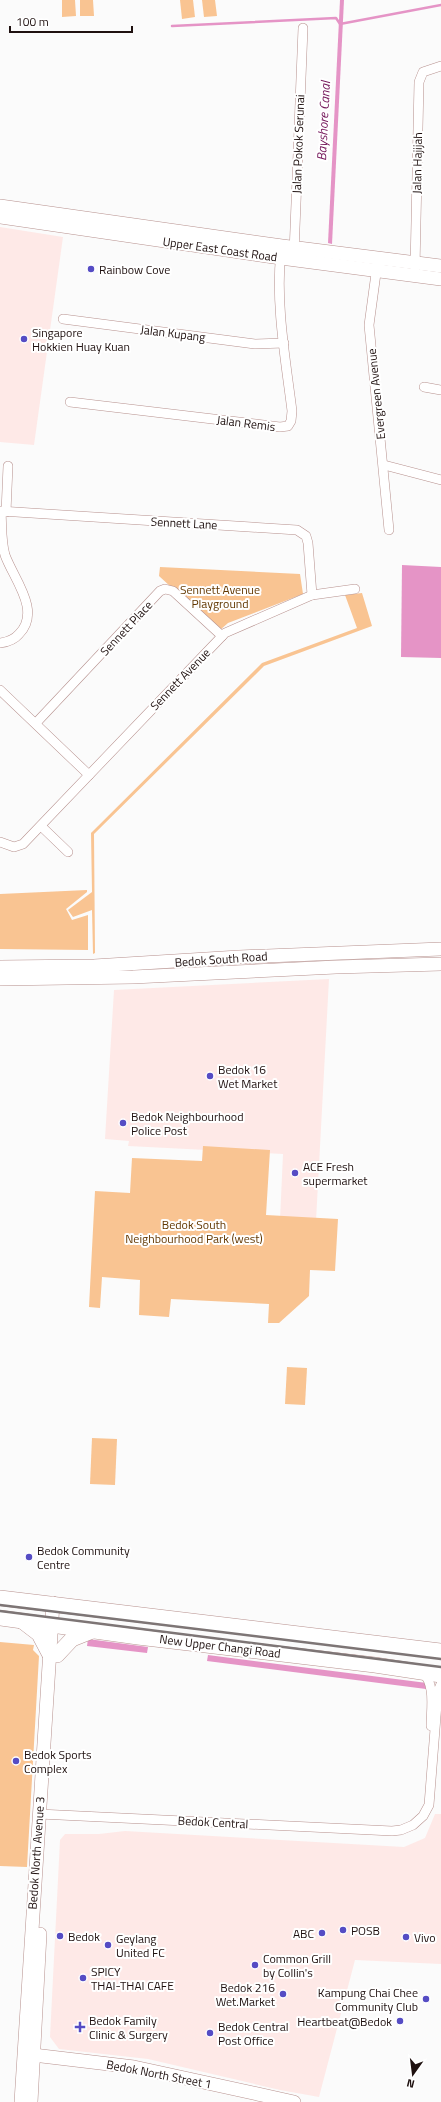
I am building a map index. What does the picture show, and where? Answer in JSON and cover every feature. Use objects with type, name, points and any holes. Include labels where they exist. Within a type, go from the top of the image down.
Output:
[{"type":"main road","name":"Upper East Coast Road","points":[[0,206],[288,253]]},
{"type":"main road","name":"Upper East Coast Road","points":[[0,217],[377,265],[415,269],[441,266]]},
{"type":"main road","name":"Upper East Coast Road","points":[[415,269],[441,279]]},
{"type":"main road","name":"Bedok South Road","points":[[0,979],[62,973],[441,949]]},
{"type":"main road","name":"Bedok South Road","points":[[0,967],[62,973],[441,964]]},
{"type":"main road","name":"New Upper Changi Road","points":[[0,1598],[57,1604],[180,1621],[441,1651]]},
{"type":"main road","name":"Bedok North Avenue 3","points":[[21,2102],[28,2059],[57,1604]]},
{"type":"main road","name":"New Upper Changi Road","points":[[0,1618],[93,1631],[420,1671],[441,1675]]},
{"type":"main road","points":[[21,1620],[39,1634],[53,1654],[78,1635],[93,1631]]},
{"type":"main road","name":"Bedok North Avenue 3","points":[[28,2059],[31,2102]]},
{"type":"main road","name":"Bedok North Street 1","points":[[28,2059],[130,2075],[251,2102]]},
{"type":"main road","name":"Bedok North Street 1","points":[[28,2059],[134,2067],[294,2102]]},
{"type":"street","name":"Jalan Pokok Serunai","points":[[288,253],[303,28]]},
{"type":"street","name":"Jalan Hajijah","points":[[415,269],[419,82],[423,72],[441,66]]},
{"type":"street","name":"Jalan Remis","points":[[70,402],[284,427],[290,424],[292,411],[284,343],[280,278],[288,253]]},
{"type":"street","name":"Evergreen Avenue","points":[[377,265],[369,325],[384,465],[389,530]]},
{"type":"street","name":"Jalan Kupang","points":[[63,319],[255,344],[284,343]]},
{"type":"street","points":[[424,387],[441,390]]},
{"type":"street","points":[[384,465],[441,480]]},
{"type":"street","points":[[0,643],[7,642],[24,630],[28,617],[27,602],[5,554],[2,512],[8,466]]},
{"type":"street","name":"Sennett Lane","points":[[2,512],[297,530],[306,536],[308,543],[312,594]]},
{"type":"street","name":"Sennett Place","points":[[36,723],[160,591],[165,589],[172,591],[222,636]]},
{"type":"street","name":"Sennett Avenue","points":[[0,842],[8,846],[19,847],[42,827],[89,775],[222,636],[235,627],[312,594],[355,589]]},
{"type":"street","points":[[0,690],[89,775]]},
{"type":"street","points":[[42,827],[68,852]]},
{"type":"street","name":"Bedok Central","points":[[388,1830],[414,1821],[423,1812],[428,1802],[431,1764],[430,1686],[427,1676],[420,1671]]},
{"type":"street","name":"Bedok Central","points":[[43,1814],[398,1830],[410,1826],[420,1819],[429,1805],[438,1691],[441,1684]]},
{"type":"shaded area","points":[[340,0],[344,0],[332,244],[328,243]]},
{"type":"shaded area","name":"Singapore Hokkien Huay Kuan","points":[[0,227],[63,237],[34,445],[0,442]]},
{"type":"shaded area","points":[[402,565],[441,567],[441,658],[401,657]]},
{"type":"shaded area","points":[[329,979],[316,1221],[280,1220],[283,1154],[128,1146],[129,1141],[105,1139],[114,990]]},
{"type":"shaded area","points":[[88,1639],[148,1647],[147,1653],[87,1646]]},
{"type":"shaded area","points":[[208,1655],[427,1683],[426,1689],[207,1661]]},
{"type":"shaded area","points":[[435,1814],[441,1814],[441,1964],[355,1960],[319,2097],[280,2090],[148,2059],[59,2049],[50,2037],[60,1840],[65,1834],[99,1834],[125,1831],[404,1847],[425,1838]]},
{"type":"green space","points":[[62,0],[75,0],[76,16],[62,17]]},
{"type":"green space","points":[[80,0],[93,0],[94,16],[80,16]]},
{"type":"green space","points":[[180,0],[193,0],[195,17],[182,19]]},
{"type":"green space","points":[[202,0],[215,0],[217,16],[204,17]]},
{"type":"green space","name":"Sennett Avenue Playground","points":[[160,567],[300,574],[303,594],[228,623],[219,631],[159,576]]},
{"type":"green space","points":[[362,593],[372,626],[264,666],[94,834],[95,953],[93,954],[92,910],[73,917],[68,910],[92,892],[91,833],[262,663],[357,628],[345,595]]},
{"type":"green space","points":[[87,890],[87,892],[66,909],[72,920],[88,915],[88,950],[0,949],[0,894]]},
{"type":"green space","name":"Bedok South Neighbourhood Park (west)","points":[[203,1146],[270,1150],[266,1215],[338,1219],[335,1271],[310,1270],[309,1296],[279,1323],[268,1323],[269,1304],[171,1299],[169,1317],[139,1315],[140,1280],[102,1277],[100,1308],[89,1307],[95,1191],[130,1193],[132,1158],[202,1161]]},
{"type":"green space","points":[[287,1367],[307,1368],[305,1405],[285,1404]]},
{"type":"green space","points":[[92,1438],[117,1439],[115,1485],[90,1484]]},
{"type":"green space","name":"Bedok Sports Complex","points":[[0,1642],[34,1645],[33,1650],[39,1656],[27,1867],[0,1866]]},
{"type":"waterway","points":[[172,26],[336,18],[340,24],[441,5]]},
{"type":"railway","points":[[0,1605],[441,1659]]},
{"type":"railway","points":[[0,1611],[441,1667]]},
{"type":"place","name":"Rainbow Cove","points":[[91,269]]},
{"type":"place","name":"Singapore Hokkien Huay Kuan","points":[[24,339]]},
{"type":"place","name":"Bedok 16 Wet Market","points":[[210,1076]]},
{"type":"place","name":"Bedok Neighbourhood Police Post","points":[[123,1123]]},
{"type":"place","name":"ACE Fresh supermarket","points":[[295,1173]]},
{"type":"place","name":"Bedok Community Centre","points":[[29,1557]]},
{"type":"place","name":"Bedok Sports Complex","points":[[16,1761]]},
{"type":"place","name":"POSB","points":[[343,1930]]},
{"type":"place","name":"ABC","points":[[322,1933]]},
{"type":"place","name":"Bedok","points":[[60,1936]]},
{"type":"place","name":"Vivo","points":[[406,1937]]},
{"type":"place","name":"Geylang United FC","points":[[108,1945]]},
{"type":"place","name":"Common Grill by Collin's","points":[[255,1965]]},
{"type":"place","name":"SPICY THAI-THAI CAFE","points":[[83,1978]]},
{"type":"place","name":"Bedok 216 Wet.Market","points":[[283,1994]]},
{"type":"place","name":"Kampung Chai Chee Community Club","points":[[426,1999]]},
{"type":"place","name":"Heartbeat@Bedok","points":[[400,2021]]},
{"type":"place","name":"Bedok Family Clinic & Surgery","points":[[80,2027]]},
{"type":"place","name":"Bedok Central Post Office","points":[[210,2033]]},
{"type":"water label","name":"Bayshore Canal","points":[[323,121]]}]
